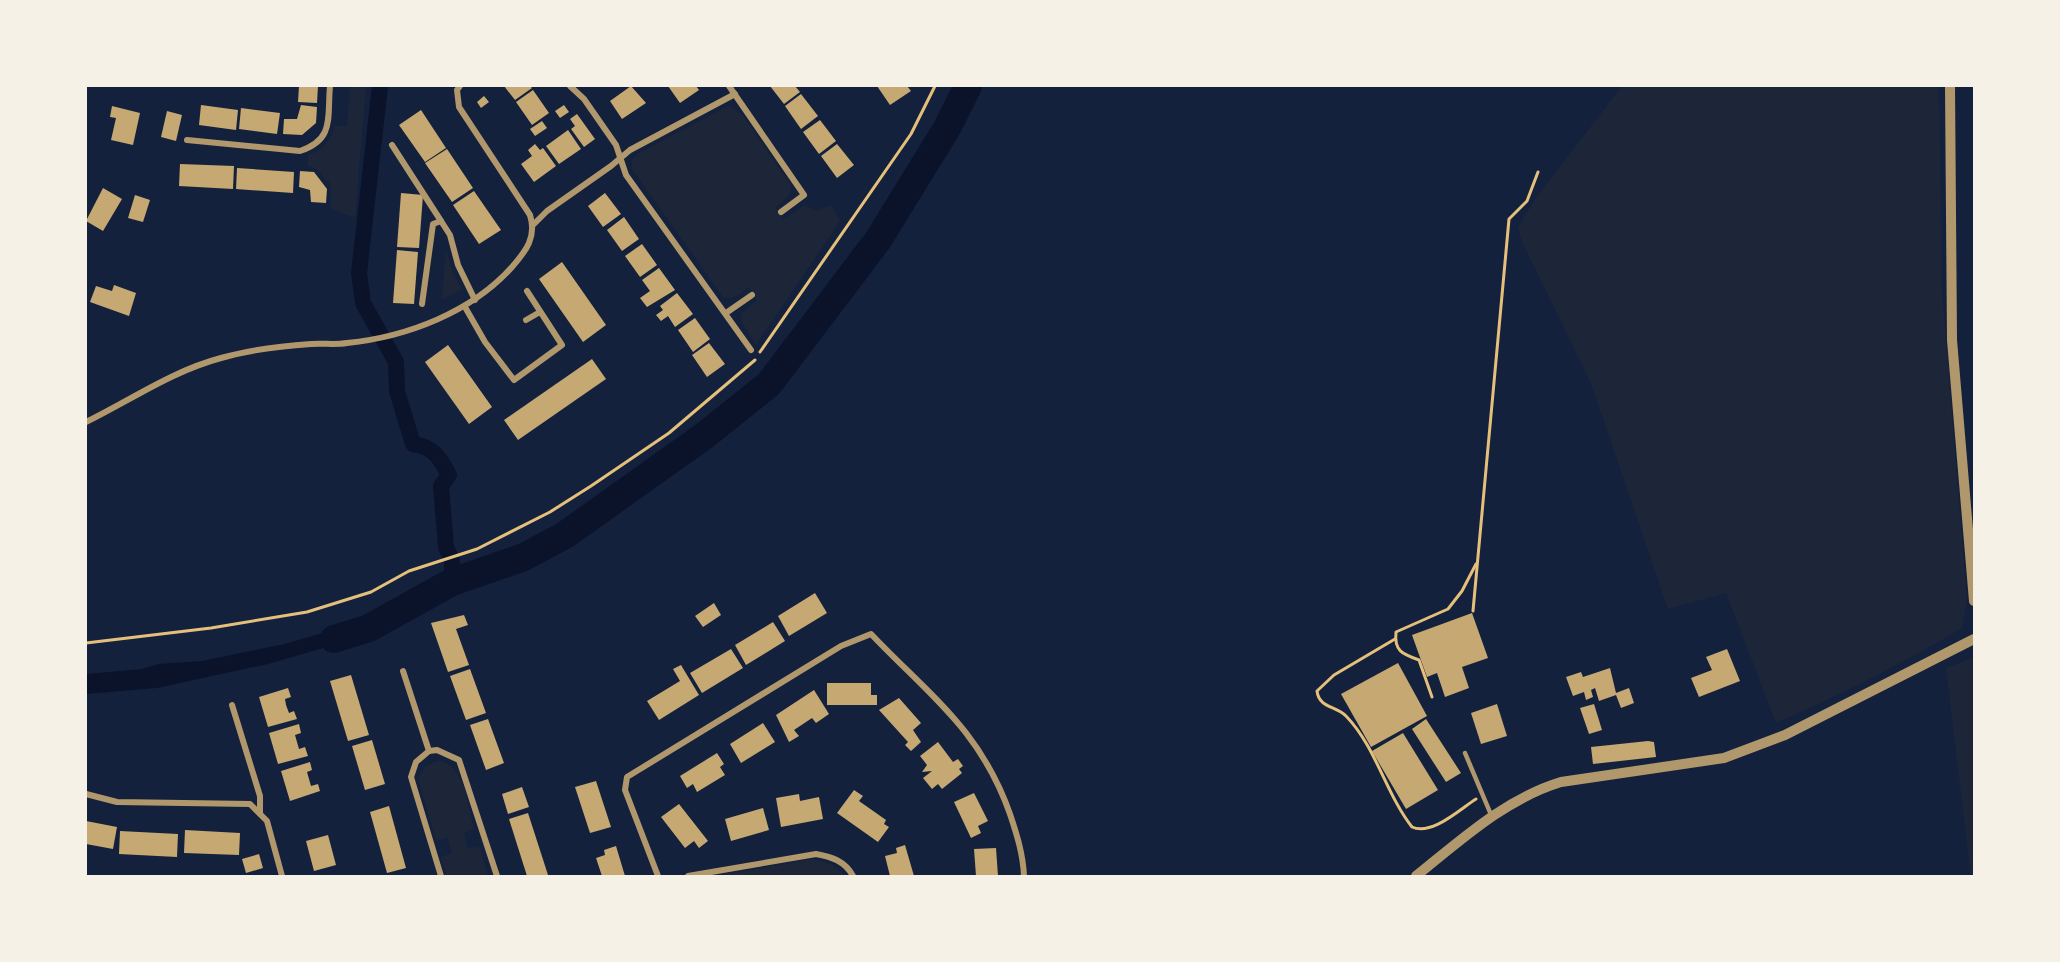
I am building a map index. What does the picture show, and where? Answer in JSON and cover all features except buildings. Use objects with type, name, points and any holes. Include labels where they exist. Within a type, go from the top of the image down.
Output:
[{"type":"street","points":[[187,140],[300,151],[315,146],[326,135],[330,86]]},
{"type":"street","points":[[86,422],[161,381],[220,358],[278,347],[373,340],[390,335],[465,307],[506,274],[532,240],[533,225],[530,215],[459,107],[457,90],[460,86]]},
{"type":"street","points":[[571,86],[584,99],[616,145],[626,175],[751,350]]},
{"type":"street","points":[[729,86],[804,195],[781,212]]},
{"type":"street","points":[[1950,86],[1952,340],[1974,601]]},
{"type":"street","points":[[533,225],[547,211],[619,158],[735,94]]},
{"type":"street","points":[[392,145],[450,235],[458,265],[476,300]]},
{"type":"street","points":[[422,304],[433,224],[441,221]]},
{"type":"street","points":[[465,307],[485,342],[514,380],[562,345],[527,291]]},
{"type":"street","points":[[726,314],[752,295]]},
{"type":"street","points":[[526,320],[540,312]]},
{"type":"street","points":[[657,876],[626,790],[627,777],[841,646],[871,634],[970,735],[1005,800],[1020,842],[1024,876]]},
{"type":"street","points":[[1416,876],[1492,817],[1538,789],[1562,782],[1724,758],[1785,735],[1974,639]]},
{"type":"street","points":[[403,671],[429,751]]},
{"type":"street","points":[[232,705],[260,796],[260,813]]},
{"type":"street","points":[[441,876],[411,777],[416,762],[429,751],[437,750],[459,760],[496,876]]},
{"type":"street","points":[[86,794],[117,802],[250,804],[267,821],[282,876]]},
{"type":"street","points":[[688,876],[816,854],[833,857],[849,869],[853,876]]},
{"type":"lane","points":[[1465,753],[1492,817]]},
{"type":"path","points":[[86,643],[200,630],[307,612],[370,592],[448,556],[477,549],[550,512],[669,433],[752,363],[911,134],[935,86]]},
{"type":"path","points":[[1473,610],[1509,219],[1527,201],[1538,172]]},
{"type":"path","points":[[1432,696],[1419,660],[1400,653],[1395,632],[1401,627],[1448,609],[1462,591],[1477,563]]},
{"type":"path","points":[[1395,639],[1334,675],[1317,691],[1320,700],[1346,716],[1412,827],[1420,831],[1430,828],[1482,795]]},
{"type":"shaded area","points":[[350,86],[366,86],[355,218],[331,208],[331,185],[318,170],[308,166],[308,155],[326,144],[335,126],[347,126]]},
{"type":"shaded area","points":[[1622,86],[1939,86],[1942,291],[1967,599],[1962,628],[1917,654],[1776,723],[1726,593],[1668,609],[1591,383],[1522,242],[1518,227],[1535,199]]},
{"type":"shaded area","points":[[728,106],[742,114],[790,184],[789,195],[775,207],[783,220],[804,205],[818,211],[831,205],[840,221],[756,345],[742,322],[741,314],[757,300],[749,287],[734,297],[723,297],[632,169],[632,160],[639,153]]},
{"type":"shaded area","points":[[446,249],[453,274],[462,289],[442,300]]},
{"type":"shaded area","points":[[366,618],[372,634],[268,664],[157,688],[86,694],[86,674],[142,669],[158,664],[202,661],[284,644],[347,626]]},
{"type":"shaded area","points":[[1974,657],[1974,876],[1971,876],[1946,668]]},
{"type":"shaded area","points":[[440,761],[455,770],[460,779],[474,829],[464,833],[468,849],[479,846],[488,876],[446,876],[441,857],[452,853],[447,837],[436,841],[419,782],[425,767]]},
{"type":"shaded area","points":[[813,859],[832,865],[845,876],[716,876]]},
{"type":"waterway","points":[[380,86],[359,273],[363,303],[396,362],[397,391],[413,444],[420,445],[436,454],[449,475],[441,486],[446,547],[452,561],[452,582]]},
{"type":"waterway","points":[[334,639],[369,628],[452,582],[524,557],[565,535],[704,436],[769,384],[878,240],[947,128],[968,86]]}]
